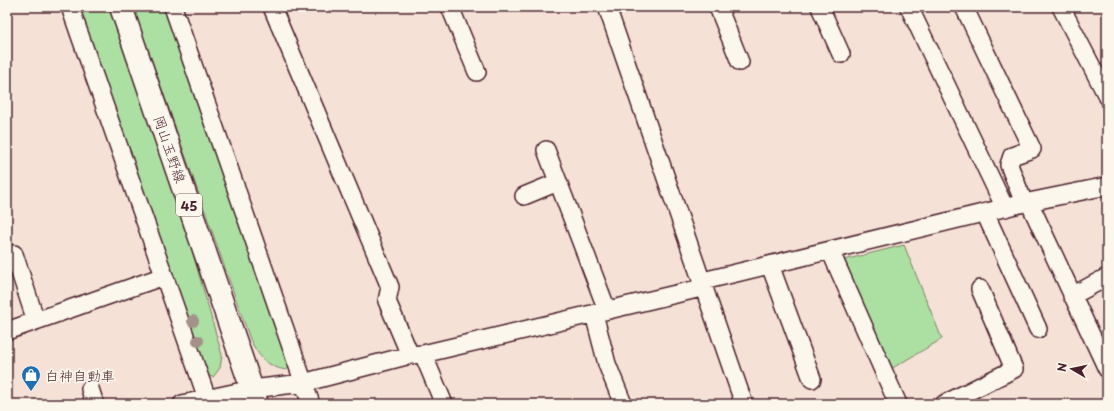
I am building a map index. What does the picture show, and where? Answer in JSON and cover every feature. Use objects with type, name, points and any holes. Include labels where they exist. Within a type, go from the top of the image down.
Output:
[{"type":"main road","name":"岡山玉野線","points":[[121,7],[254,396]]},
{"type":"street","points":[[70,7],[208,401]]},
{"type":"street","points":[[173,7],[311,404]]},
{"type":"street","points":[[450,7],[477,72]]},
{"type":"street","points":[[607,7],[703,281],[744,404]]},
{"type":"street","points":[[718,7],[740,62]]},
{"type":"street","points":[[820,7],[840,54]]},
{"type":"street","points":[[909,7],[1005,208]]},
{"type":"street","points":[[964,7],[1032,149],[1012,156],[1009,165],[1107,369]]},
{"type":"street","points":[[1062,7],[1107,96]]},
{"type":"street","points":[[275,8],[390,287],[387,301],[444,404]]},
{"type":"street","points":[[546,150],[601,312],[607,364],[623,404]]},
{"type":"street","points":[[524,196],[558,182]]},
{"type":"street","points":[[182,404],[254,396],[416,355],[697,289],[703,281],[772,270],[987,218],[1005,208],[1029,205],[1107,186]]},
{"type":"street","points":[[987,218],[1038,330]]},
{"type":"street","points":[[14,254],[36,321]]},
{"type":"street","points":[[832,255],[898,404]]},
{"type":"street","points":[[772,270],[812,379]]},
{"type":"street","points":[[7,331],[164,276]]},
{"type":"street","points":[[1072,296],[1107,277]]},
{"type":"street","points":[[944,404],[1014,369],[980,289]]},
{"type":"green space","points":[[76,7],[110,7],[181,212],[222,355],[220,368],[213,377],[208,376]]},
{"type":"green space","points":[[133,7],[166,7],[290,364],[289,368],[286,370],[279,369],[264,360],[256,351],[250,339]]},
{"type":"green space","points":[[904,245],[942,339],[889,370],[840,261]]},
{"type":"place","name":"白神自動車","points":[[31,392]]}]
